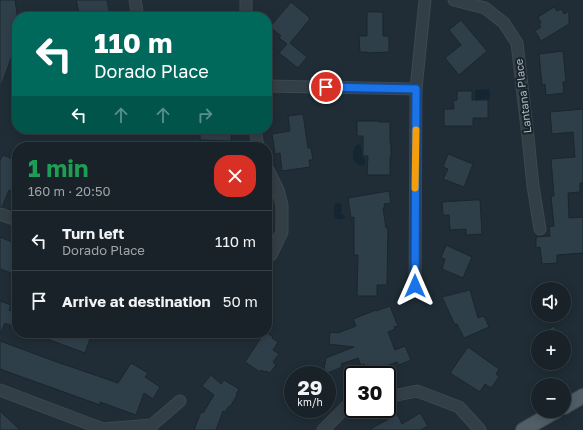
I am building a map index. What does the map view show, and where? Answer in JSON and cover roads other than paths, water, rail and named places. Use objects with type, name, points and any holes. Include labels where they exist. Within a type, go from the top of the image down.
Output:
[{"type":"main road","points":[[571,403],[583,396]]},
{"type":"main road","points":[[523,430],[544,418]]},
{"type":"street","points":[[135,0],[137,12]]},
{"type":"street","points":[[246,0],[246,12]]},
{"type":"street","points":[[415,286],[416,89],[425,0]]},
{"type":"street","name":"Lantana Place","points":[[454,0],[485,8],[504,23],[517,43],[533,186],[540,228]]},
{"type":"street","points":[[272,86],[416,89]]},
{"type":"street","points":[[272,178],[278,190],[282,205],[282,232],[272,254]]},
{"type":"street","points":[[0,214],[12,218]]},
{"type":"street","points":[[0,390],[103,429],[152,425],[180,402]]},
{"type":"street","points":[[396,395],[417,391],[459,406],[480,430]]},
{"type":"street","points":[[323,430],[344,409]]},
{"type":"water","points":[[489,89],[490,99],[475,100],[475,90]]},
{"type":"water","points":[[359,144],[361,146],[362,156],[366,161],[364,165],[358,164],[353,159],[355,146]]},
{"type":"water","points":[[337,203],[341,204],[341,214],[344,215],[345,218],[338,219],[334,216],[334,207]]}]
